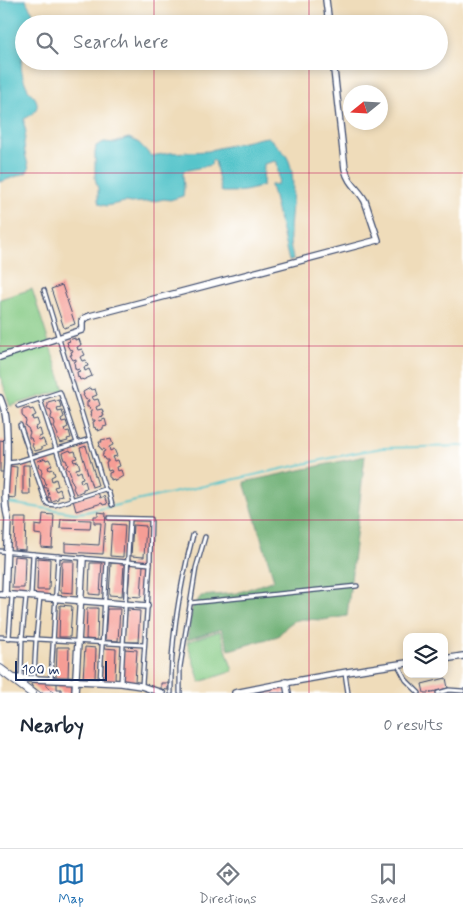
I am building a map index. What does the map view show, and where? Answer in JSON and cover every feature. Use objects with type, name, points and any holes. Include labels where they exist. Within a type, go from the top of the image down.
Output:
[{"type":"street","points":[[326,0],[328,15]]},
{"type":"street","points":[[0,357],[82,330],[82,321],[90,316],[378,240],[365,201],[349,181],[345,169],[334,70]]},
{"type":"street","points":[[0,399],[5,413],[7,463],[4,506],[8,519],[3,551],[6,595],[147,606]]},
{"type":"street","points":[[75,693],[83,559]]},
{"type":"street","points":[[448,658],[463,656]]},
{"type":"street","points":[[235,693],[286,682],[403,664]]},
{"type":"street","points":[[0,669],[17,678],[32,693]]},
{"type":"street","points":[[17,678],[121,683],[142,686],[162,693]]},
{"type":"street","points":[[286,682],[288,693]]},
{"type":"lane","points":[[44,290],[105,489],[109,494],[112,504]]},
{"type":"lane","points":[[18,406],[60,392],[77,443]]},
{"type":"lane","points":[[40,399],[72,499]]},
{"type":"lane","points":[[20,425],[48,504],[55,505],[105,489]]},
{"type":"lane","points":[[7,463],[31,458],[90,439]]},
{"type":"lane","points":[[110,518],[151,519],[142,686]]},
{"type":"lane","points":[[121,683],[130,518]]},
{"type":"lane","points":[[171,693],[171,662],[182,578],[193,535]]},
{"type":"lane","points":[[180,693],[180,666],[190,603],[196,568],[205,537]]},
{"type":"lane","points":[[3,551],[150,564]]},
{"type":"lane","points":[[17,678],[33,554]]},
{"type":"lane","points":[[51,679],[58,556]]},
{"type":"lane","points":[[100,682],[107,561]]},
{"type":"lane","points":[[190,603],[357,586]]},
{"type":"lane","points":[[6,595],[9,638]]},
{"type":"lane","points":[[34,679],[40,597]]},
{"type":"lane","points":[[0,637],[144,646]]},
{"type":"lane","points":[[398,665],[406,680],[419,693]]},
{"type":"lane","points":[[345,673],[348,693]]},
{"type":"lane","points":[[438,693],[448,690],[463,691]]},
{"type":"green space","points":[[32,289],[64,390],[10,406],[0,374],[0,299]]},
{"type":"green space","points":[[365,456],[347,616],[323,620],[302,619],[294,621],[278,636],[229,650],[221,629],[187,640],[192,608],[201,596],[237,593],[274,580],[244,482]]},
{"type":"green space","points":[[220,631],[233,671],[200,682],[187,642]]},
{"type":"water","points":[[0,0],[26,0],[34,15],[15,15],[15,70],[22,70],[24,81],[37,103],[34,112],[24,119],[26,132],[25,153],[29,169],[26,173],[0,182]]},
{"type":"water","points":[[268,137],[287,157],[292,174],[293,194],[290,244],[293,260],[289,261],[270,187],[271,185],[278,184],[279,179],[277,162],[275,161],[264,164],[263,185],[248,190],[221,191],[215,161],[212,160],[211,165],[184,171],[183,196],[170,200],[125,202],[106,206],[99,204],[95,178],[95,153],[96,146],[104,142],[115,143],[129,138],[139,143],[151,156],[209,151]]},
{"type":"building","points":[[62,285],[75,324],[64,328],[51,289]]},
{"type":"building","points":[[75,338],[75,340],[79,339],[81,345],[77,347],[78,350],[82,349],[85,355],[80,357],[82,361],[86,360],[88,366],[84,367],[85,371],[89,369],[92,376],[83,380],[78,378],[77,372],[80,371],[75,368],[74,362],[76,359],[73,360],[70,355],[72,355],[71,352],[73,351],[67,345],[69,340]]},
{"type":"building","points":[[90,388],[91,390],[95,389],[97,395],[92,397],[94,400],[98,399],[100,405],[96,407],[97,410],[102,409],[104,416],[99,417],[100,421],[105,419],[107,426],[98,431],[98,429],[94,428],[93,422],[95,420],[92,420],[90,415],[92,409],[90,410],[87,407],[87,402],[89,401],[83,395],[83,392]]},
{"type":"building","points":[[55,400],[55,402],[59,400],[61,407],[57,408],[58,412],[62,411],[64,417],[61,419],[62,422],[66,421],[68,427],[64,429],[65,432],[69,431],[71,438],[60,443],[54,427],[54,420],[51,419],[52,414],[47,407],[48,402]]},
{"type":"building","points":[[29,408],[30,410],[33,409],[36,415],[32,417],[33,420],[37,419],[39,425],[35,427],[36,430],[40,429],[42,436],[38,437],[39,440],[43,439],[46,446],[35,451],[31,438],[29,438],[30,433],[25,425],[25,418],[22,415],[22,410]]},
{"type":"building","points":[[111,439],[113,445],[109,447],[110,451],[114,449],[117,456],[112,457],[114,461],[118,460],[120,466],[116,467],[117,471],[121,470],[123,476],[115,481],[109,478],[109,473],[112,472],[111,470],[108,471],[106,462],[108,460],[105,460],[102,455],[105,451],[104,449],[102,450],[99,446],[99,442],[102,442],[101,440]]},
{"type":"building","points":[[0,440],[5,441],[4,472],[0,472]]},
{"type":"building","points":[[86,446],[98,485],[92,487],[80,448]]},
{"type":"building","points":[[70,450],[71,452],[75,451],[77,458],[73,459],[74,462],[78,461],[80,468],[76,469],[77,473],[81,471],[83,478],[80,479],[81,483],[85,481],[87,488],[76,494],[71,475],[66,467],[68,465],[63,457],[63,453]]},
{"type":"building","points":[[45,458],[46,460],[49,459],[52,465],[48,467],[49,470],[53,469],[55,475],[51,477],[52,481],[56,479],[58,486],[54,487],[56,491],[60,489],[62,496],[51,501],[50,497],[48,498],[47,487],[45,488],[44,486],[46,484],[41,475],[41,468],[38,465],[38,461]]},
{"type":"building","points":[[23,465],[29,465],[30,494],[23,494]]},
{"type":"building","points":[[9,466],[17,467],[15,498],[7,497]]},
{"type":"building","points":[[98,492],[100,498],[104,496],[107,504],[103,505],[102,503],[76,511],[73,500]]},
{"type":"building","points":[[98,512],[106,513],[103,554],[65,552],[65,543],[99,545],[101,523],[94,523],[94,516],[98,516]]},
{"type":"building","points":[[43,514],[54,515],[52,548],[41,547],[42,535],[35,534],[35,525],[42,526]]},
{"type":"building","points":[[15,518],[26,518],[25,550],[14,549]]},
{"type":"building","points":[[61,519],[91,520],[90,529],[60,528]]},
{"type":"building","points":[[112,524],[125,525],[123,557],[110,556]]},
{"type":"building","points":[[133,525],[146,526],[144,557],[131,556]]},
{"type":"building","points":[[14,556],[25,557],[24,588],[12,588]]},
{"type":"building","points":[[38,558],[50,559],[49,590],[37,590]]},
{"type":"building","points":[[62,561],[74,561],[73,593],[61,592]]},
{"type":"building","points":[[90,563],[102,563],[100,595],[89,594]]},
{"type":"building","points":[[111,563],[124,564],[122,596],[109,595]]},
{"type":"building","points":[[130,564],[143,565],[141,597],[128,596]]},
{"type":"building","points":[[60,605],[72,606],[70,637],[59,637]]},
{"type":"building","points":[[87,608],[98,608],[97,640],[86,639]]},
{"type":"building","points":[[107,609],[120,609],[118,641],[105,640]]},
{"type":"building","points":[[127,610],[140,611],[138,642],[125,642]]},
{"type":"building","points":[[57,647],[69,647],[68,678],[56,678]]},
{"type":"building","points":[[85,647],[96,648],[95,679],[83,679]]},
{"type":"building","points":[[104,648],[116,649],[115,681],[102,680]]},
{"type":"building","points":[[124,649],[137,650],[135,682],[122,681]]},
{"type":"building","points":[[446,678],[448,688],[424,693],[422,684]]},
{"type":"building","points":[[32,680],[46,680],[46,686],[55,693],[41,693],[31,685]]},
{"type":"building","points":[[57,682],[72,682],[72,693],[61,693],[61,689],[57,689]]},
{"type":"building","points":[[161,683],[168,683],[168,690],[161,689]]},
{"type":"building","points":[[284,685],[286,693],[253,693],[253,692]]},
{"type":"waterway","points":[[8,503],[75,513],[86,512],[382,448],[463,446]]}]
